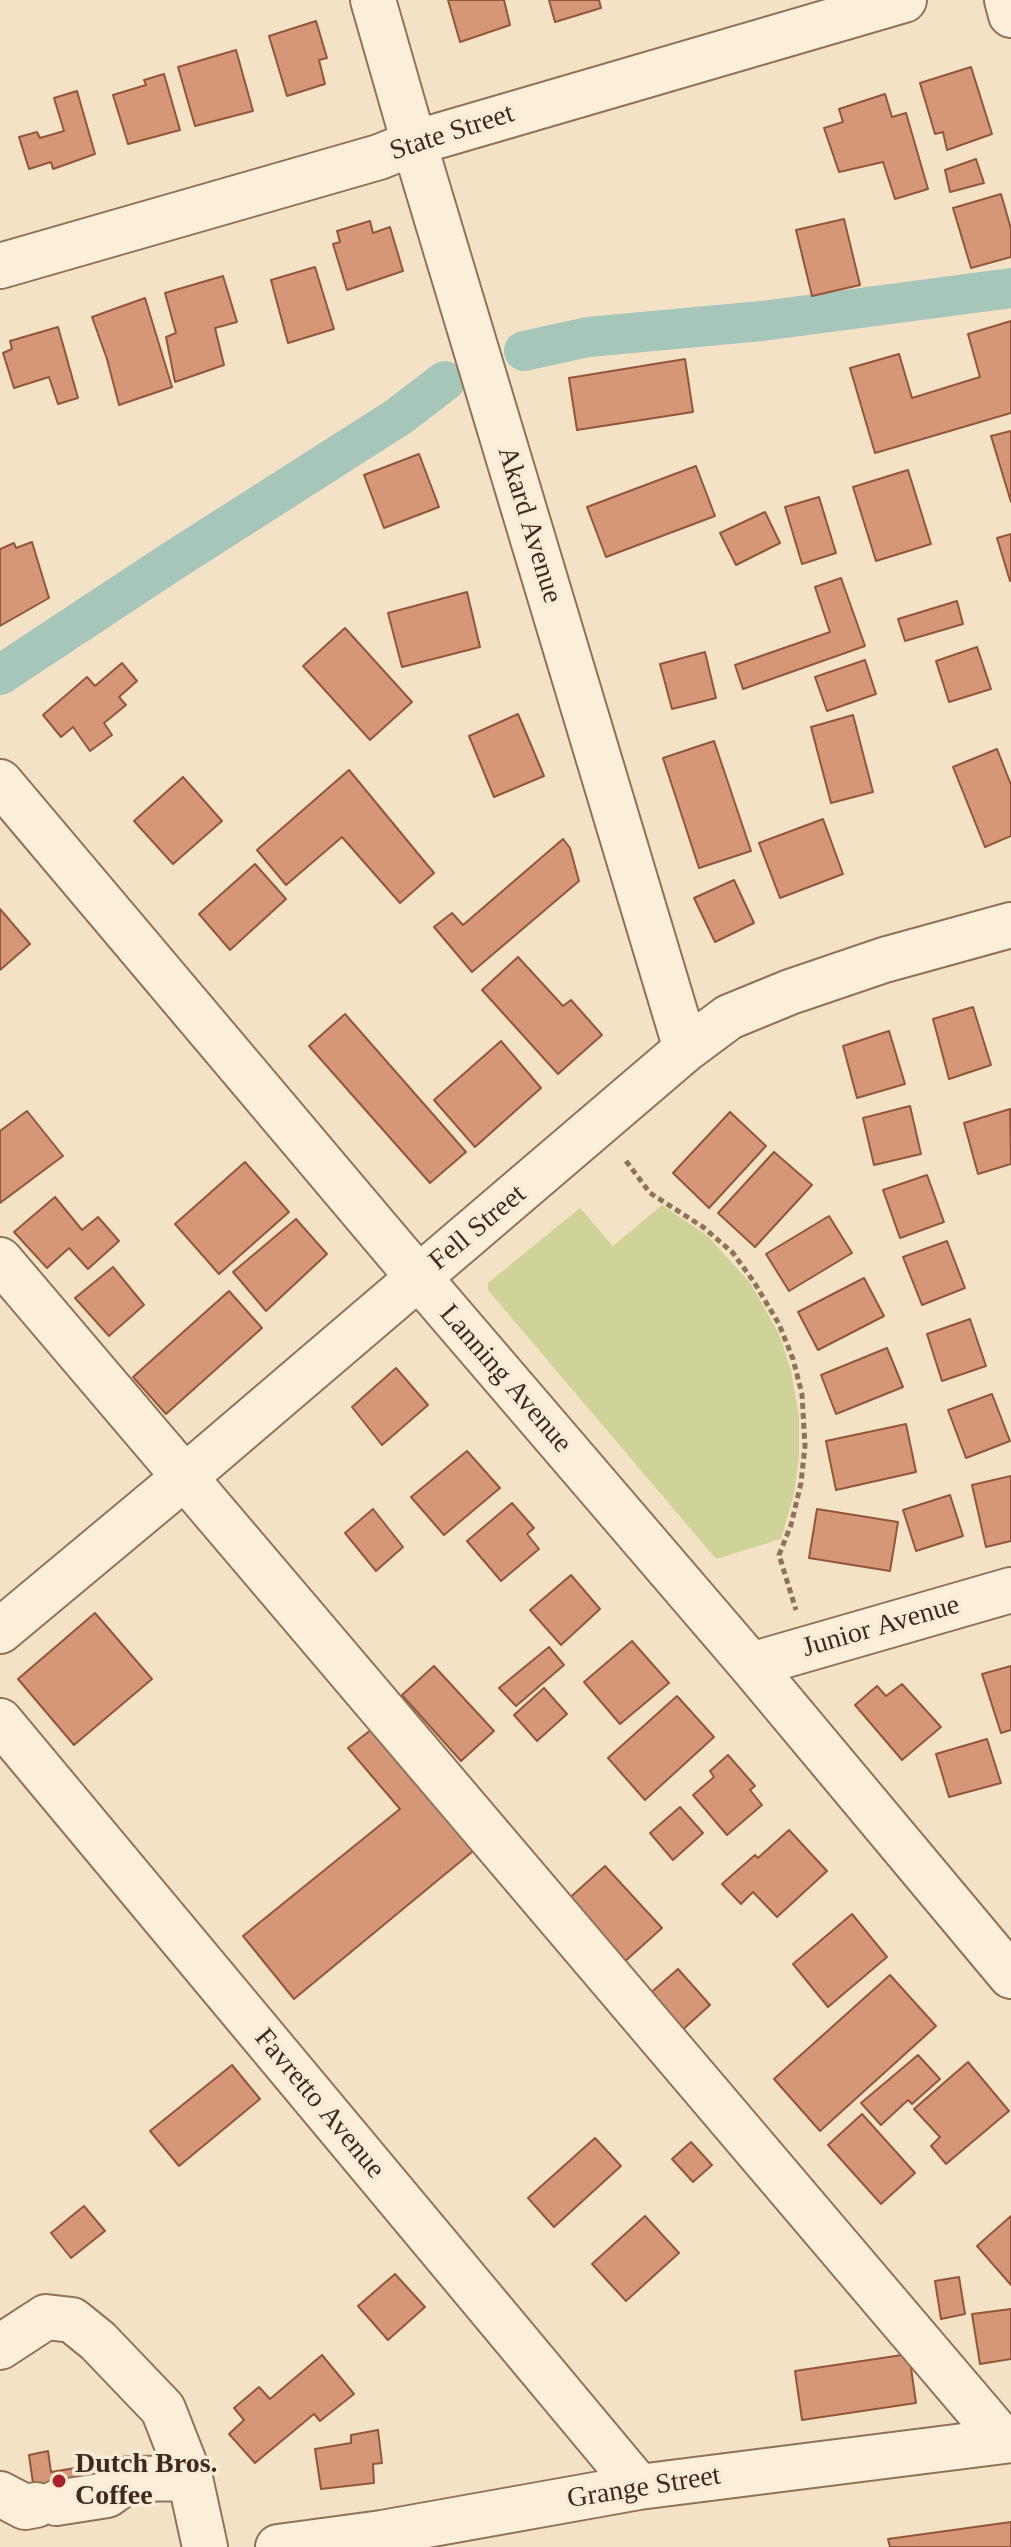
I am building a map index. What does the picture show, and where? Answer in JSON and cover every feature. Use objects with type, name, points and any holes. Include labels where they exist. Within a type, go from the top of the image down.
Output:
[{"type":"street","name":"Akard Avenue","points":[[373,0],[686,1049]]},
{"type":"street","name":"State Street","points":[[0,266],[379,157],[414,143],[904,0]]},
{"type":"street","points":[[1007,0],[1011,15]]},
{"type":"street","name":"Lanning Avenue","points":[[0,782],[418,1278],[751,1665],[1011,1976]]},
{"type":"street","name":"Fell Street","points":[[0,1631],[686,1049],[729,1017],[760,1003],[884,960],[1011,925]]},
{"type":"street","points":[[0,1260],[1008,2440]]},
{"type":"street","name":"Junior Avenue","points":[[751,1665],[1011,1590]]},
{"type":"street","name":"Favretto Avenue","points":[[0,1721],[639,2487]]},
{"type":"street","points":[[0,2347],[46,2317],[72,2320],[98,2341],[163,2409],[190,2478],[205,2547]]},
{"type":"street","name":"Grange Street","points":[[286,2547],[356,2542],[639,2487],[1008,2440]]},
{"type":"street","points":[[31,2501],[107,2495],[129,2479],[190,2478]]},
{"type":"path","points":[[626,1161],[650,1193],[703,1227],[733,1253],[779,1324],[793,1359],[802,1394],[805,1446],[801,1483],[791,1525],[779,1555],[798,1617]]},
{"type":"green space","points":[[662,1205],[708,1236],[751,1284],[779,1334],[791,1370],[799,1417],[799,1458],[794,1494],[781,1539],[716,1559],[488,1290],[488,1283],[580,1208],[613,1246]]},
{"type":"building","points":[[448,0],[504,0],[510,25],[460,42]]},
{"type":"building","points":[[549,0],[599,0],[601,8],[555,22]]},
{"type":"building","points":[[316,21],[327,58],[319,60],[325,84],[287,96],[269,36]]},
{"type":"building","points":[[236,50],[253,111],[195,126],[178,67]]},
{"type":"building","points":[[971,67],[992,134],[947,150],[943,132],[935,134],[920,83]]},
{"type":"building","points":[[164,74],[180,130],[128,144],[113,95],[146,85],[144,80]]},
{"type":"building","points":[[77,91],[95,154],[53,169],[51,162],[29,169],[19,137],[37,132],[40,138],[64,131],[54,98]]},
{"type":"building","points":[[885,94],[892,117],[906,113],[928,189],[895,199],[883,162],[839,172],[824,128],[843,122],[839,109]]},
{"type":"building","points":[[976,159],[984,183],[950,192],[945,170]]},
{"type":"building","points":[[1001,194],[1011,229],[1011,257],[971,268],[953,208]]},
{"type":"building","points":[[844,219],[860,285],[812,296],[796,230]]},
{"type":"building","points":[[370,221],[373,233],[390,227],[403,271],[347,290],[333,244],[340,242],[337,231]]},
{"type":"building","points":[[315,267],[334,329],[288,343],[271,280]]},
{"type":"building","points":[[223,276],[237,322],[215,328],[224,365],[175,382],[166,337],[176,333],[165,293]]},
{"type":"building","points":[[145,298],[172,387],[119,405],[92,317]]},
{"type":"building","points":[[1011,321],[1011,413],[875,453],[850,368],[899,354],[912,398],[980,377],[968,334]]},
{"type":"building","points":[[58,327],[78,398],[58,404],[49,377],[14,388],[3,353],[12,349],[10,341]]},
{"type":"building","points":[[685,359],[693,412],[577,430],[569,378]]},
{"type":"building","points":[[1011,431],[1011,502],[991,436]]},
{"type":"building","points":[[419,454],[439,507],[384,528],[364,475]]},
{"type":"building","points":[[696,466],[715,516],[606,557],[587,507]]},
{"type":"building","points":[[908,470],[931,544],[876,561],[853,487]]},
{"type":"building","points":[[819,497],[836,553],[802,564],[785,507]]},
{"type":"building","points":[[765,512],[780,543],[736,565],[720,533]]},
{"type":"building","points":[[1011,534],[1011,580],[1010,581],[997,538]]},
{"type":"building","points":[[32,542],[49,598],[0,626],[0,549],[14,543],[16,548]]},
{"type":"building","points":[[841,578],[865,646],[743,689],[735,665],[830,632],[815,587]]},
{"type":"building","points":[[467,592],[480,647],[402,667],[388,613]]},
{"type":"building","points":[[957,601],[963,624],[905,641],[898,619]]},
{"type":"building","points":[[345,628],[412,702],[370,740],[303,666]]},
{"type":"building","points":[[977,647],[991,689],[949,702],[936,661]]},
{"type":"building","points":[[705,652],[716,698],[672,709],[660,664]]},
{"type":"building","points":[[865,660],[876,694],[827,711],[815,677]]},
{"type":"building","points":[[122,663],[137,681],[119,697],[126,705],[104,723],[112,735],[90,751],[73,727],[61,737],[43,715],[87,677],[95,686]]},
{"type":"building","points":[[518,714],[544,776],[494,797],[469,736]]},
{"type":"building","points":[[853,715],[873,792],[831,803],[811,727]]},
{"type":"building","points":[[714,741],[751,851],[699,868],[663,758]]},
{"type":"building","points":[[997,749],[1011,785],[1011,836],[985,847],[953,767]]},
{"type":"building","points":[[349,770],[434,873],[400,903],[342,837],[286,885],[257,850]]},
{"type":"building","points":[[183,777],[222,821],[173,864],[134,821]]},
{"type":"building","points":[[823,819],[843,874],[780,898],[759,843]]},
{"type":"building","points":[[563,839],[570,848],[579,881],[472,972],[434,927],[452,913],[463,925]]},
{"type":"building","points":[[255,864],[286,899],[230,950],[199,914]]},
{"type":"building","points":[[734,880],[754,923],[715,942],[694,898]]},
{"type":"building","points":[[0,909],[30,944],[0,970]]},
{"type":"building","points":[[518,957],[563,1006],[571,1000],[602,1035],[558,1074],[482,990]]},
{"type":"building","points":[[973,1007],[991,1065],[949,1079],[933,1019]]},
{"type":"building","points":[[345,1014],[466,1152],[430,1183],[309,1046]]},
{"type":"building","points":[[889,1031],[905,1084],[857,1098],[843,1046]]},
{"type":"building","points":[[501,1041],[541,1088],[475,1147],[434,1100]]},
{"type":"building","points":[[910,1106],[921,1154],[874,1165],[863,1118]]},
{"type":"building","points":[[1010,1109],[1011,1164],[978,1174],[964,1123]]},
{"type":"building","points":[[27,1111],[63,1156],[0,1203],[0,1131]]},
{"type":"building","points":[[730,1112],[766,1146],[709,1208],[673,1173]]},
{"type":"building","points":[[774,1152],[812,1185],[755,1247],[718,1213]]},
{"type":"building","points":[[245,1162],[289,1212],[219,1274],[175,1224]]},
{"type":"building","points":[[927,1175],[944,1222],[900,1238],[883,1190]]},
{"type":"building","points":[[55,1197],[82,1230],[98,1217],[119,1241],[88,1269],[69,1248],[47,1268],[14,1232]]},
{"type":"building","points":[[829,1216],[852,1253],[789,1291],[766,1254]]},
{"type":"building","points":[[296,1219],[327,1254],[266,1311],[233,1272]]},
{"type":"building","points":[[947,1241],[965,1288],[922,1305],[903,1257]]},
{"type":"building","points":[[113,1267],[144,1305],[109,1336],[75,1298]]},
{"type":"building","points":[[864,1278],[884,1316],[818,1350],[798,1312]]},
{"type":"building","points":[[229,1291],[262,1328],[166,1414],[133,1377]]},
{"type":"building","points":[[970,1319],[986,1366],[942,1381],[927,1334]]},
{"type":"building","points":[[887,1348],[903,1387],[836,1414],[821,1375]]},
{"type":"building","points":[[396,1368],[428,1405],[382,1445],[352,1407]]},
{"type":"building","points":[[992,1394],[1010,1441],[966,1458],[948,1410]]},
{"type":"building","points":[[906,1424],[916,1472],[836,1490],[826,1441]]},
{"type":"building","points":[[467,1451],[500,1488],[444,1535],[411,1497]]},
{"type":"building","points":[[1011,1476],[1011,1541],[986,1547],[972,1485]]},
{"type":"building","points":[[950,1495],[963,1536],[916,1551],[903,1510]]},
{"type":"building","points":[[512,1503],[534,1528],[527,1534],[539,1549],[501,1581],[467,1541]]},
{"type":"building","points":[[373,1509],[403,1547],[376,1571],[345,1533]]},
{"type":"building","points":[[817,1509],[898,1522],[890,1571],[809,1558]]},
{"type":"building","points":[[571,1575],[600,1609],[561,1645],[530,1610]]},
{"type":"building","points":[[95,1613],[152,1679],[74,1745],[18,1679]]},
{"type":"building","points":[[632,1641],[669,1683],[620,1724],[584,1682]]},
{"type":"building","points":[[549,1647],[564,1665],[516,1706],[499,1688]]},
{"type":"building","points":[[434,1666],[494,1731],[461,1761],[402,1695]]},
{"type":"building","points":[[1011,1666],[1011,1730],[1001,1733],[982,1674]]},
{"type":"building","points":[[902,1684],[941,1727],[902,1760],[855,1705],[877,1686],[886,1696]]},
{"type":"building","points":[[544,1688],[567,1714],[537,1741],[514,1715]]},
{"type":"building","points":[[677,1696],[714,1737],[645,1800],[608,1758]]},
{"type":"building","points":[[377,1725],[478,1847],[294,1999],[243,1936],[400,1809],[348,1748]]},
{"type":"building","points":[[987,1739],[1001,1783],[949,1797],[936,1754]]},
{"type":"building","points":[[728,1755],[755,1786],[750,1790],[762,1805],[727,1835],[693,1795],[714,1777],[710,1771]]},
{"type":"building","points":[[680,1807],[703,1833],[673,1860],[650,1833]]},
{"type":"building","points":[[789,1830],[827,1871],[777,1917],[753,1892],[741,1904],[722,1884]]},
{"type":"building","points":[[605,1866],[662,1928],[622,1964],[565,1902]]},
{"type":"building","points":[[852,1914],[887,1957],[828,2007],[793,1964]]},
{"type":"building","points":[[678,1969],[710,2005],[679,2033],[647,1996]]},
{"type":"building","points":[[890,1975],[936,2026],[820,2131],[774,2079]]},
{"type":"building","points":[[918,2055],[940,2079],[912,2104],[908,2100],[881,2125],[861,2103]]},
{"type":"building","points":[[968,2062],[1009,2111],[946,2164],[931,2146],[940,2137],[914,2109]]},
{"type":"building","points":[[232,2065],[260,2099],[179,2166],[150,2131]]},
{"type":"building","points":[[862,2114],[915,2173],[881,2204],[828,2145]]},
{"type":"building","points":[[595,2138],[621,2166],[554,2227],[528,2198]]},
{"type":"building","points":[[691,2142],[712,2165],[693,2182],[672,2159]]},
{"type":"building","points":[[84,2206],[105,2231],[71,2258],[51,2233]]},
{"type":"building","points":[[645,2216],[679,2253],[626,2301],[592,2264]]},
{"type":"building","points":[[1011,2216],[1011,2285],[977,2246]]},
{"type":"building","points":[[395,2274],[425,2307],[388,2340],[358,2306]]},
{"type":"building","points":[[959,2277],[965,2314],[941,2319],[935,2281]]},
{"type":"building","points":[[1011,2309],[1011,2359],[980,2364],[972,2314]]},
{"type":"building","points":[[909,2354],[916,2403],[802,2420],[795,2371]]},
{"type":"building","points":[[322,2355],[354,2394],[320,2421],[314,2414],[255,2463],[229,2434],[244,2420],[234,2408],[259,2387],[270,2399]]},
{"type":"building","points":[[378,2430],[382,2463],[373,2464],[374,2483],[321,2489],[315,2449],[351,2443],[351,2435]]},
{"type":"building","name":"Dutch Bros. Coffee","points":[[48,2451],[51,2472],[82,2467],[86,2491],[38,2519],[29,2455]]},
{"type":"building","points":[[1011,2522],[1011,2547],[890,2547],[888,2539]]},
{"type":"waterway","points":[[524,351],[588,337],[762,321],[1011,288]]},
{"type":"waterway","points":[[0,675],[398,417],[445,381]]},
{"type":"place","name":"Dutch Bros. Coffee","points":[[59,2481]]}]
